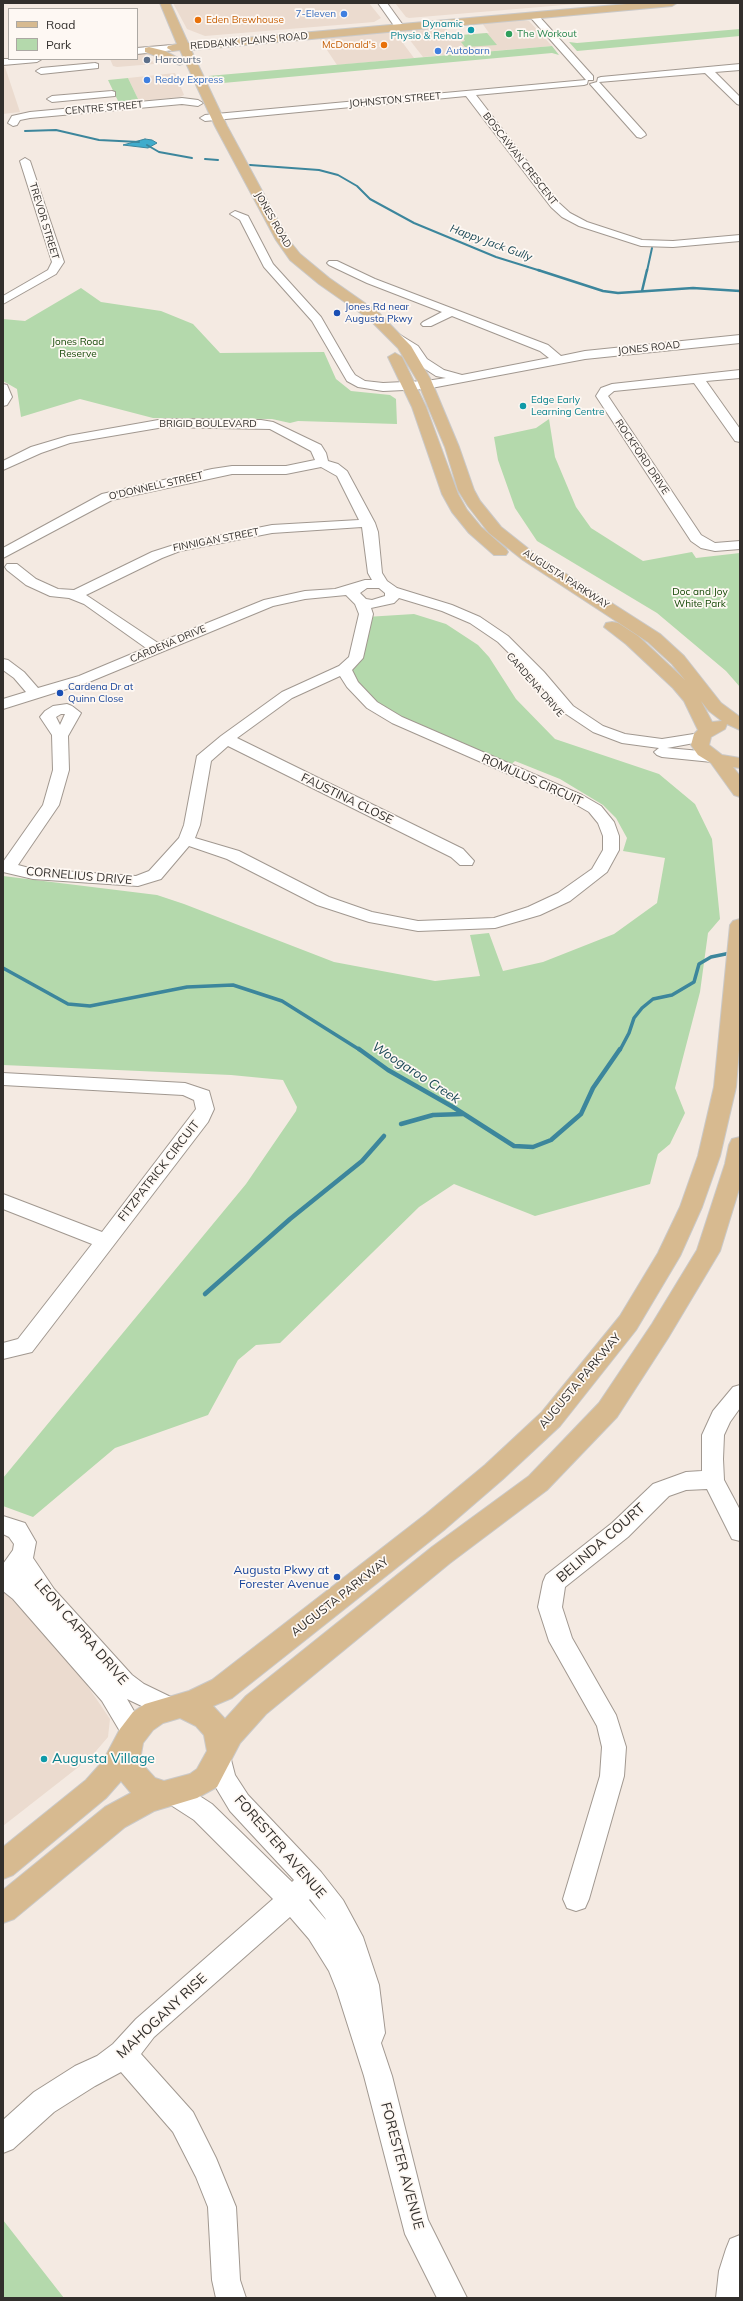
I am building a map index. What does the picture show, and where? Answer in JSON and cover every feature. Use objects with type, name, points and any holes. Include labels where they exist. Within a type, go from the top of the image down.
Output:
[{"type":"main road","name":"REDBANK PLAINS ROAD","points":[[165,3],[169,15],[173,42]]},
{"type":"main road","name":"REDBANK PLAINS ROAD","points":[[534,14],[627,3]]},
{"type":"main road","name":"REDBANK PLAINS ROAD","points":[[173,42],[574,12],[672,3]]},
{"type":"main road","points":[[169,15],[176,20],[182,31],[188,35],[198,39],[209,40]]},
{"type":"main road","name":"REDBANK PLAINS ROAD","points":[[173,42],[343,33],[398,25]]},
{"type":"main road","points":[[290,33],[299,35],[343,33]]},
{"type":"main road","points":[[138,46],[173,42]]},
{"type":"main road","name":"JONES ROAD","points":[[173,42],[196,100],[211,118],[282,240],[295,257],[324,281],[363,308],[397,338],[422,387]]},
{"type":"main road","name":"JONES ROAD","points":[[173,42],[201,80],[211,118],[281,255],[303,278],[351,312],[384,341],[422,387]]},
{"type":"main road","points":[[149,50],[161,52],[180,62]]},
{"type":"main road","name":"AUGUSTA PARKWAY","points":[[422,387],[452,448],[466,490],[473,503],[495,530],[529,557],[654,638],[678,660],[715,707],[740,725]]},
{"type":"main road","name":"AUGUSTA PARKWAY","points":[[422,387],[428,429],[450,494],[460,512],[475,530],[500,552],[632,640],[686,693],[704,734],[700,745],[704,752],[714,758]]},
{"type":"main road","points":[[704,734],[722,724],[740,725]]},
{"type":"main road","points":[[714,758],[740,763]]},
{"type":"main road","points":[[714,758],[736,783],[740,791]]},
{"type":"main road","name":"AUGUSTA PARKWAY","points":[[174,1707],[211,1696],[231,1683],[434,1522],[494,1472],[551,1419],[605,1354],[628,1323],[668,1256],[699,1188],[717,1127],[725,1088],[740,925]]},
{"type":"main road","points":[[3,1909],[115,1817],[146,1800],[197,1785],[207,1778],[230,1734],[256,1704],[441,1555],[538,1483],[608,1410],[660,1331],[708,1251],[736,1164],[740,1145]]},
{"type":"main road","points":[[3,1865],[96,1790],[113,1770],[130,1738],[143,1721],[155,1713],[174,1707],[195,1710],[206,1717],[219,1736],[220,1752]]},
{"type":"main road","points":[[130,1738],[128,1763],[137,1781],[146,1789],[168,1793]]},
{"type":"street","points":[[382,3],[398,25]]},
{"type":"street","points":[[534,14],[641,135]]},
{"type":"street","points":[[138,51],[149,50],[173,42]]},
{"type":"street","points":[[3,62],[26,60]]},
{"type":"street","points":[[41,71],[73,72],[95,66]]},
{"type":"street","name":"JOHNSTON STREET","points":[[211,118],[740,68]]},
{"type":"street","points":[[708,70],[740,102]]},
{"type":"street","points":[[81,93],[88,110]]},
{"type":"street","points":[[52,99],[81,93],[112,94]]},
{"type":"street","name":"BOSCAWAN CRESCENT","points":[[469,93],[555,205],[566,215],[583,224],[641,243],[672,244],[740,238]]},
{"type":"street","name":"CENTRE STREET","points":[[13,123],[16,118],[24,116],[196,100]]},
{"type":"street","name":"TREVOR STREET","points":[[3,301],[52,272],[58,262],[25,161]]},
{"type":"street","points":[[235,214],[244,218],[268,265],[317,319],[351,378],[372,386],[422,387]]},
{"type":"street","points":[[334,269],[346,268],[371,281],[544,348],[557,360]]},
{"type":"street","points":[[427,324],[452,312]]},
{"type":"street","points":[[397,338],[414,349],[423,362],[440,373],[457,376]]},
{"type":"street","name":"JONES ROAD","points":[[422,387],[442,392],[499,373],[557,360],[614,351],[740,339]]},
{"type":"street","name":"JONES ROAD","points":[[422,387],[457,376],[543,361],[557,360]]},
{"type":"street","name":"ROCKFORD DRIVE","points":[[740,374],[612,388],[605,391],[602,396],[696,538],[706,546],[715,547],[740,545]]},
{"type":"street","points":[[698,379],[740,438]]},
{"type":"street","points":[[3,388],[6,397],[3,402]]},
{"type":"street","name":"BRIGID BOULEVARD","points":[[3,466],[36,450],[68,440],[152,424],[176,422],[261,424],[273,426],[316,448],[320,453],[322,463]]},
{"type":"street","points":[[322,463],[333,467],[342,474],[368,523],[371,532],[383,590],[360,597]]},
{"type":"street","name":"O'DONNELL STREET","points":[[3,554],[69,516],[118,494],[212,473],[232,470],[286,470],[322,463]]},
{"type":"street","name":"FINNIGAN STREET","points":[[74,594],[119,575],[157,555],[177,548],[272,529],[368,523]]},
{"type":"street","points":[[8,566],[31,582],[55,593],[74,594],[89,601],[156,649]]},
{"type":"street","name":"CARDENA DRIVE","points":[[383,590],[462,618],[483,630],[502,647],[554,708],[574,727],[585,733],[626,748],[714,758]]},
{"type":"street","name":"CARDENA DRIVE","points":[[3,704],[84,679],[269,603],[305,596],[335,593],[360,597],[383,590],[447,608],[484,625],[497,634],[529,665],[568,708],[598,729],[622,738],[662,744],[704,734]]},
{"type":"street","name":"CORNELIUS DRIVE","points":[[6,867],[33,874],[138,881],[155,875],[186,840],[192,825],[203,759],[226,739],[287,695],[344,669],[356,658],[360,597]]},
{"type":"street","points":[[3,663],[19,675],[36,695]]},
{"type":"street","name":"ROMULUS CIRCUIT","points":[[186,840],[233,855],[323,901],[369,917],[418,926],[459,926],[495,923],[534,911],[564,897],[600,872],[611,850],[612,836],[606,822],[595,809],[576,798],[397,720],[372,705],[352,684],[344,669]]},
{"type":"street","points":[[6,867],[51,805],[61,770],[60,733]]},
{"type":"street","name":"FAUSTINA CLOSE","points":[[226,739],[457,853],[466,861]]},
{"type":"street","name":"FITZPATRICK CIRCUIT","points":[[3,1079],[180,1088],[194,1091],[202,1096],[205,1109],[202,1117],[104,1241],[25,1346],[3,1351]]},
{"type":"street","points":[[3,1201],[104,1241]]},
{"type":"street","points":[[740,1393],[721,1416],[714,1435],[713,1480],[740,1532]]},
{"type":"street","name":"BELINDA COURT","points":[[576,1899],[612,1776],[614,1746],[608,1723],[562,1641],[550,1607],[554,1582],[620,1530],[660,1490],[686,1481],[713,1480]]},
{"type":"street","points":[[3,1525],[17,1530],[22,1535],[25,1548],[12,1565]]},
{"type":"street","name":"LEON CAPRA DRIVE","points":[[12,1565],[46,1596],[124,1683],[136,1692],[174,1707]]},
{"type":"street","name":"LEON CAPRA DRIVE","points":[[3,1577],[21,1592],[110,1693],[130,1738]]},
{"type":"street","name":"FORESTER AVENUE","points":[[220,1752],[224,1778],[239,1803],[312,1881],[334,1910],[354,1946],[366,1985],[378,2076]]},
{"type":"street","name":"FORESTER AVENUE","points":[[168,1793],[203,1812],[292,1900],[318,1930],[338,1962],[350,1990],[378,2076],[415,2224],[452,2298]]},
{"type":"street","name":"MAHOGANY RISE","points":[[3,2138],[44,2102],[85,2076],[107,2066],[123,2054],[146,2028],[312,1881]]},
{"type":"street","points":[[123,2054],[183,2122],[206,2168],[222,2207],[226,2280],[231,2298]]},
{"type":"street","points":[[731,2298],[733,2271],[740,2249]]},
{"type":"shaded area","points":[[173,3],[369,3],[381,18],[374,22],[205,36],[187,29]]},
{"type":"shaded area","points":[[395,3],[576,4],[409,18],[406,17]]},
{"type":"shaded area","points":[[522,20],[529,21],[552,46],[423,57],[402,30],[445,27],[452,36],[489,33],[482,23]]},
{"type":"shaded area","points":[[394,31],[414,58],[337,65],[319,38]]},
{"type":"shaded area","points":[[148,53],[154,64],[117,67],[113,66],[110,60],[138,60],[138,54]]},
{"type":"shaded area","points":[[3,66],[5,67],[20,112],[3,114]]},
{"type":"shaded area","points":[[175,73],[184,95],[180,97],[139,101],[128,78]]},
{"type":"shaded area","points":[[3,1590],[74,1666],[110,1719],[108,1737],[90,1758],[3,1826]]},
{"type":"green space","points":[[740,29],[740,36],[577,51],[569,42],[577,43]]},
{"type":"green space","points":[[487,33],[497,45],[465,47],[461,42],[465,41],[461,35]]},
{"type":"green space","points":[[552,46],[559,55],[552,53],[212,84],[208,76]]},
{"type":"green space","points":[[128,78],[139,101],[119,103],[108,80]]},
{"type":"green space","name":"Jones Road Reserve","points":[[81,288],[101,302],[161,311],[193,324],[220,353],[324,352],[336,379],[351,391],[390,395],[396,399],[397,424],[298,421],[290,423],[272,419],[153,418],[80,399],[21,417],[17,389],[3,381],[3,319],[25,321]]},
{"type":"green space","name":"Doc and Joy White Park","points":[[549,419],[555,457],[576,507],[591,528],[643,561],[692,552],[696,558],[740,553],[740,687],[726,671],[657,613],[537,541],[515,508],[498,460],[494,437],[536,428]]},
{"type":"green space","points":[[414,614],[446,624],[478,645],[489,657],[516,699],[555,739],[659,774],[695,804],[712,839],[720,919],[708,933],[700,992],[675,1088],[685,1113],[670,1144],[658,1154],[650,1184],[535,1216],[454,1184],[419,1207],[280,1343],[256,1345],[238,1360],[208,1415],[115,1448],[33,1517],[3,1506],[3,1478],[246,1184],[296,1111],[297,1107],[283,1080],[231,1075],[3,1065],[3,876],[157,895],[334,962],[435,981],[480,976],[470,935],[489,933],[503,971],[543,962],[614,934],[657,903],[665,858],[623,851],[627,838],[616,818],[603,805],[560,779],[515,761],[506,769],[372,705],[344,669],[356,658],[366,617]]},
{"type":"green space","points":[[3,2220],[64,2298],[3,2298]]},
{"type":"water","points":[[145,139],[152,140],[157,143],[148,148],[123,145]]},
{"type":"waterway","name":"Happy Jack Gully","points":[[25,131],[56,130],[99,140],[139,142]]},
{"type":"waterway","name":"Happy Jack Gully","points":[[147,145],[159,152],[192,158]]},
{"type":"waterway","name":"Happy Jack Gully","points":[[205,159],[218,160]]},
{"type":"waterway","name":"Happy Jack Gully","points":[[250,165],[319,170],[338,175],[357,186],[370,199],[414,223],[496,257],[541,271]]},
{"type":"waterway","points":[[647,271],[652,248]]},
{"type":"waterway","name":"Happy Jack Gully","points":[[538,270],[603,291],[618,293],[693,288],[740,291]]},
{"type":"waterway","points":[[642,291],[647,270]]},
{"type":"waterway","name":"Woogaroo Creek","points":[[620,1050],[629,1033],[634,1018],[642,1008],[653,999],[672,995],[694,982],[699,964],[711,957],[740,951]]},
{"type":"waterway","name":"Woogaroo Creek","points":[[3,968],[68,1004],[90,1006],[187,987],[233,985],[282,1001],[360,1050]]},
{"type":"waterway","name":"Woogaroo Creek","points":[[359,1049],[388,1070],[453,1107],[514,1146],[533,1147],[551,1140],[581,1114],[593,1088],[620,1049]]},
{"type":"waterway","points":[[401,1124],[433,1115],[463,1114]]},
{"type":"waterway","points":[[205,1294],[290,1219],[362,1161],[384,1136]]},
{"type":"place","name":"7-Eleven","points":[[344,14]]},
{"type":"place","name":"Eden Brewhouse","points":[[198,20]]},
{"type":"place","name":"Dynamic Physio & Rehab","points":[[471,30]]},
{"type":"place","name":"The Workout","points":[[509,34]]},
{"type":"place","name":"McDonald's","points":[[384,45]]},
{"type":"place","name":"Autobarn","points":[[438,51]]},
{"type":"place","name":"Harcourts","points":[[147,60]]},
{"type":"place","name":"Reddy Express","points":[[147,80]]},
{"type":"place","name":"Jones Rd near Augusta Pkwy","points":[[337,313]]},
{"type":"place","name":"Edge Early Learning Centre","points":[[523,406]]},
{"type":"place","name":"Cardena Dr at Quinn Close","points":[[60,693]]},
{"type":"place","name":"Augusta Pkwy at Forester Avenue","points":[[337,1577]]},
{"type":"place","name":"Augusta Village","points":[[44,1759]]}]
